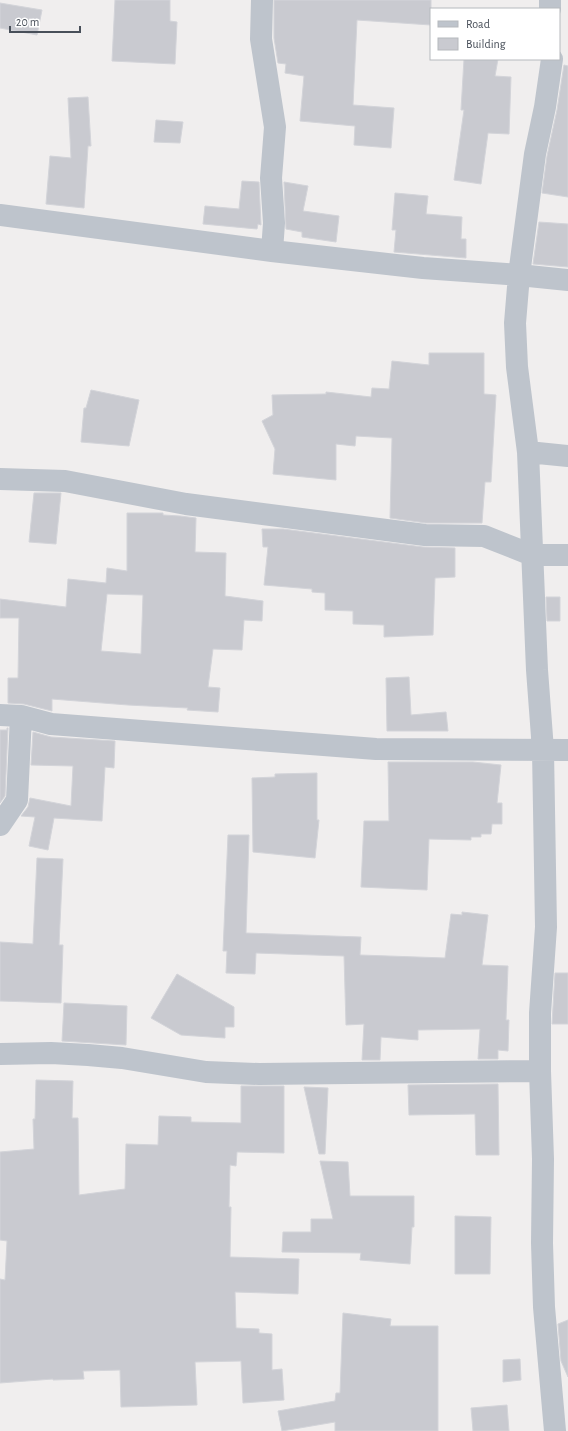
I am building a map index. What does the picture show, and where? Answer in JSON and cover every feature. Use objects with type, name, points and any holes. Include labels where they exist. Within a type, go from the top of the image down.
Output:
[{"type":"street","points":[[262,0],[261,40],[275,127],[271,178],[274,223],[272,251]]},
{"type":"street","points":[[552,60],[545,107],[535,154],[515,323],[517,367],[528,452],[537,670],[543,750],[546,927],[540,1013],[543,1159],[542,1243],[544,1307],[555,1431]]},
{"type":"street","points":[[0,215],[272,251],[423,268],[568,280]]},
{"type":"street","points":[[528,452],[568,456]]},
{"type":"street","points":[[0,479],[64,481],[186,504],[418,534],[484,536],[532,555],[568,555]]},
{"type":"street","points":[[0,826],[17,800],[11,716],[52,724],[376,750],[568,750]]},
{"type":"street","points":[[0,1054],[51,1053],[88,1055],[122,1058],[206,1072],[259,1074],[540,1071]]},
{"type":"building","points":[[115,0],[170,0],[170,21],[177,22],[175,64],[112,61]]},
{"type":"building","points":[[274,0],[431,0],[430,25],[357,20],[353,105],[394,108],[391,148],[354,145],[355,126],[300,121],[304,76],[285,73],[286,64],[278,63],[274,38]]},
{"type":"building","points":[[0,3],[42,10],[37,35],[0,28]]},
{"type":"building","points":[[464,60],[498,60],[495,76],[511,77],[509,134],[488,133],[481,184],[454,180],[464,110],[461,110]]},
{"type":"building","points":[[564,65],[568,66],[568,197],[542,193],[547,156],[557,110]]},
{"type":"building","points":[[88,97],[91,146],[88,146],[84,208],[46,204],[50,156],[71,158],[68,98]]},
{"type":"building","points":[[156,120],[183,122],[180,143],[154,142]]},
{"type":"building","points":[[242,181],[259,182],[261,225],[258,224],[257,229],[203,224],[205,206],[239,209]]},
{"type":"building","points":[[284,182],[308,186],[303,211],[339,216],[336,242],[302,237],[302,232],[286,229]]},
{"type":"building","points":[[395,193],[428,196],[426,214],[462,217],[461,239],[466,239],[466,258],[394,252],[396,230],[392,230]]},
{"type":"building","points":[[539,222],[568,224],[568,267],[533,264]]},
{"type":"building","points":[[429,353],[484,353],[484,394],[496,395],[491,482],[485,482],[482,523],[426,523],[390,518],[392,438],[356,436],[355,446],[336,444],[336,480],[273,474],[275,449],[262,421],[273,415],[272,395],[326,394],[326,392],[371,397],[372,388],[389,389],[392,361],[429,365]]},
{"type":"building","points":[[91,390],[139,400],[129,446],[81,442],[84,408],[86,408]]},
{"type":"building","points":[[34,493],[61,493],[56,544],[29,542]]},
{"type":"building","points":[[127,513],[163,513],[163,515],[196,518],[195,552],[226,553],[225,596],[263,601],[262,621],[244,620],[242,650],[213,649],[208,687],[220,688],[218,712],[187,710],[188,708],[52,699],[52,711],[24,704],[8,703],[8,678],[18,678],[19,618],[0,618],[0,599],[66,607],[68,579],[106,583],[107,568],[127,571]],"holes":[[[107,594],[143,595],[141,654],[101,651]]]},
{"type":"building","points":[[262,529],[283,529],[423,547],[455,548],[455,577],[435,578],[433,635],[384,637],[384,625],[353,624],[353,611],[325,610],[325,593],[312,592],[312,589],[264,585],[268,547],[263,547]]},
{"type":"building","points":[[546,597],[560,597],[560,621],[547,621]]},
{"type":"building","points":[[409,677],[411,715],[446,712],[448,731],[387,731],[386,678]]},
{"type":"building","points":[[8,728],[5,796],[0,803],[0,730],[7,730]]},
{"type":"building","points":[[33,732],[51,737],[115,741],[114,768],[105,767],[102,821],[54,818],[48,850],[29,846],[35,817],[21,816],[28,807],[30,798],[71,806],[73,766],[31,765]]},
{"type":"building","points":[[388,762],[473,762],[501,765],[497,803],[502,803],[502,824],[492,824],[491,834],[481,834],[481,837],[471,837],[471,840],[429,839],[427,890],[361,887],[364,821],[389,821]]},
{"type":"building","points":[[317,773],[317,820],[319,820],[315,858],[253,852],[252,778],[275,777],[275,774]]},
{"type":"building","points":[[228,835],[249,835],[246,933],[361,937],[360,955],[445,958],[451,914],[462,915],[462,912],[488,915],[482,965],[508,966],[506,1020],[509,1020],[508,1051],[498,1050],[498,1059],[478,1059],[480,1029],[418,1030],[418,1040],[381,1037],[380,1060],[362,1060],[364,1024],[346,1025],[344,956],[256,953],[255,974],[226,973],[227,951],[223,951]]},
{"type":"building","points":[[37,858],[63,859],[59,945],[63,945],[61,1003],[0,1001],[0,942],[33,944]]},
{"type":"building","points":[[555,973],[568,973],[568,1024],[552,1024]]},
{"type":"building","points":[[177,974],[234,1007],[234,1027],[225,1027],[225,1038],[181,1035],[151,1018]]},
{"type":"building","points":[[64,1003],[127,1006],[126,1045],[62,1041]]},
{"type":"building","points":[[36,1080],[73,1081],[72,1118],[78,1118],[79,1195],[125,1189],[126,1144],[158,1145],[159,1116],[191,1117],[191,1122],[241,1123],[241,1086],[284,1086],[284,1153],[237,1152],[236,1166],[230,1165],[229,1207],[231,1207],[230,1257],[299,1259],[298,1294],[235,1292],[236,1328],[259,1329],[259,1333],[272,1334],[272,1370],[282,1369],[284,1400],[243,1403],[241,1361],[195,1362],[197,1405],[121,1407],[120,1370],[83,1371],[84,1379],[53,1379],[0,1383],[0,1279],[5,1280],[7,1241],[0,1240],[0,1152],[34,1149],[33,1119],[35,1119]]},
{"type":"building","points":[[498,1084],[499,1155],[476,1155],[475,1114],[409,1115],[408,1085]]},
{"type":"building","points":[[304,1087],[328,1088],[325,1154],[319,1154]]},
{"type":"building","points":[[320,1161],[348,1162],[350,1196],[414,1196],[414,1227],[412,1227],[410,1264],[360,1260],[361,1253],[282,1252],[283,1232],[311,1232],[311,1219],[333,1219]]},
{"type":"building","points":[[455,1216],[491,1217],[490,1274],[455,1274]]},
{"type":"building","points":[[343,1313],[391,1319],[390,1326],[438,1326],[438,1431],[335,1431],[335,1422],[282,1431],[278,1411],[335,1401],[336,1393],[340,1393]]},
{"type":"building","points":[[568,1320],[568,1377],[561,1361],[558,1324]]},
{"type":"building","points":[[520,1359],[521,1380],[503,1382],[503,1360]]},
{"type":"building","points":[[507,1405],[509,1431],[473,1431],[471,1408]]}]
